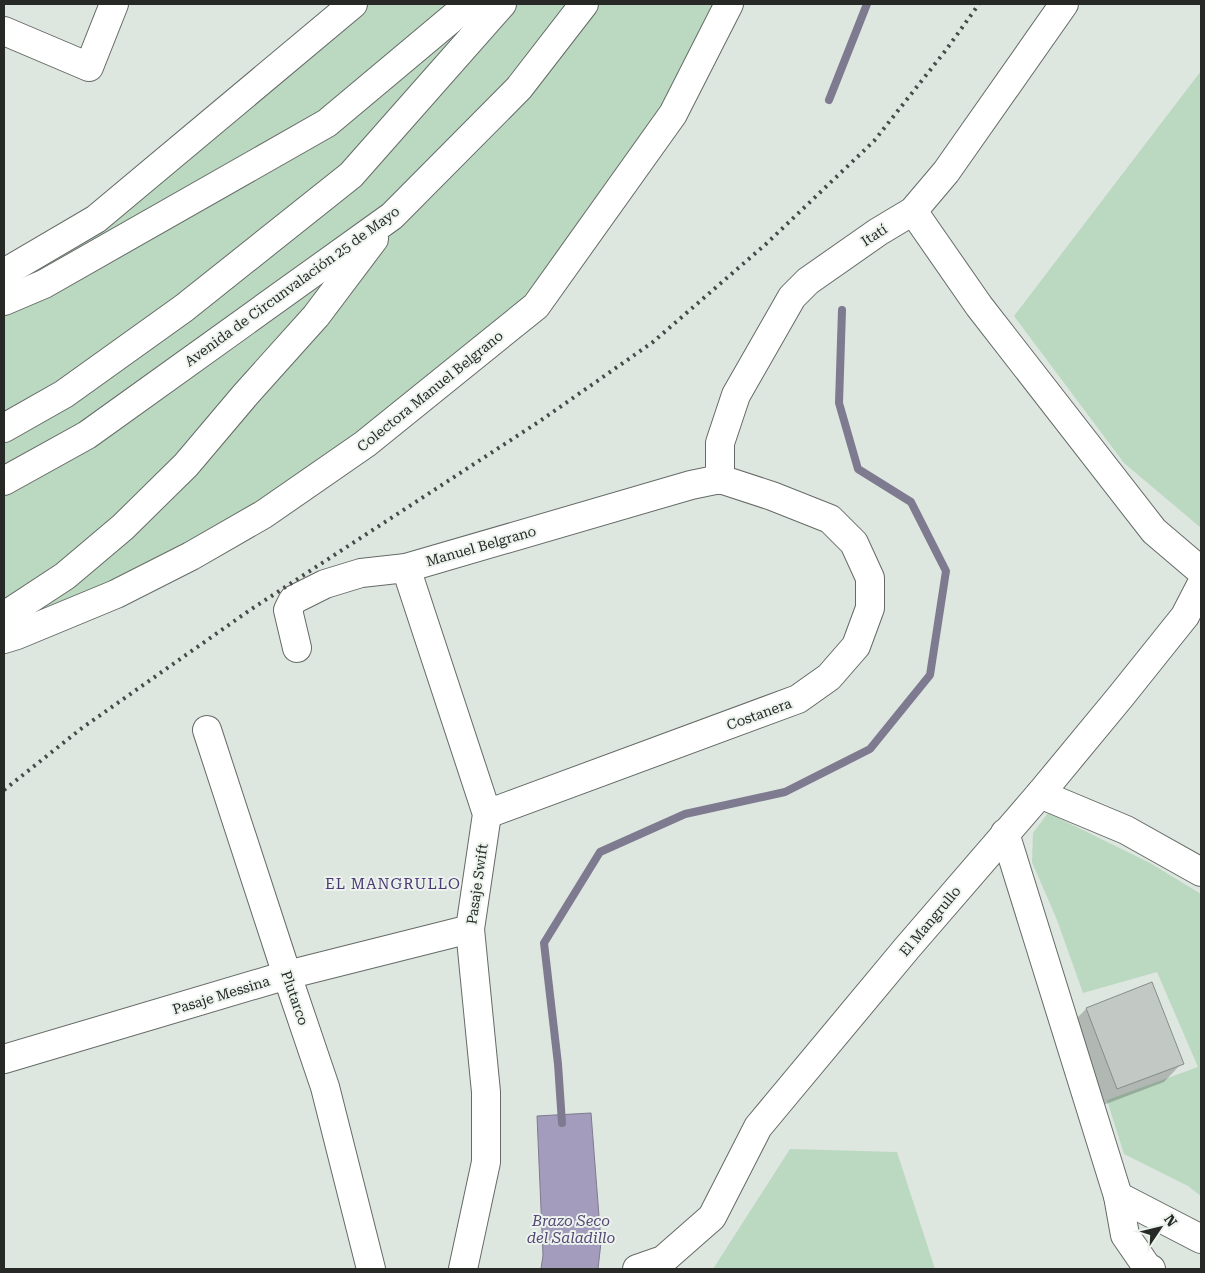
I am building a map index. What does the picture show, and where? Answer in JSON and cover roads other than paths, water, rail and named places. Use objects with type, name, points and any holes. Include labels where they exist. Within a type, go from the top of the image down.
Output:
[{"type":"main road","points":[[4,32],[89,67],[114,4]]},
{"type":"main road","points":[[4,273],[96,219],[353,4]]},
{"type":"main road","points":[[4,302],[44,284],[327,123],[469,4]]},
{"type":"main road","points":[[4,428],[64,394],[184,308],[351,175],[502,4]]},
{"type":"main road","name":"Avenida de Circunvalación 25 de Mayo","points":[[4,481],[87,435],[392,216],[519,88],[584,4]]},
{"type":"main road","name":"Colectora Manuel Belgrano","points":[[4,639],[18,635],[116,594],[191,556],[264,514],[365,444],[536,306],[673,114],[729,4]]},
{"type":"main road","name":"Itatí","points":[[720,479],[720,443],[736,395],[792,297],[808,281],[878,232],[913,211],[946,172],[1064,4]]},
{"type":"main road","points":[[913,211],[979,306],[1154,531],[1201,571]]},
{"type":"main road","points":[[4,616],[65,576],[94,552],[123,527],[186,465],[316,316],[392,216]]},
{"type":"main road","name":"Manuel Belgrano","points":[[297,648],[288,610],[293,600],[325,584],[361,573],[406,568],[692,485],[720,479]]},
{"type":"main road","name":"Costanera","points":[[487,814],[798,699],[829,677],[856,646],[870,608],[870,578],[854,543],[830,519],[772,496],[720,479]]},
{"type":"main road","name":"Pasaje Swift","points":[[406,568],[487,814],[470,930],[486,1092],[486,1162],[463,1269]]},
{"type":"main road","name":"El Mangrullo","points":[[637,1269],[664,1260],[712,1217],[758,1127],[907,948],[1040,794],[1185,616],[1201,585]]},
{"type":"main road","name":"Plutarco","points":[[207,730],[325,1087],[370,1269]]},
{"type":"main road","points":[[1040,794],[1126,830],[1201,872]]},
{"type":"main road","points":[[1005,833],[1118,1196],[1125,1235],[1147,1267],[1151,1269]]},
{"type":"main road","name":"Pasaje Messina","points":[[4,1059],[287,975],[470,930]]},
{"type":"main road","points":[[1118,1196],[1201,1239]]},
{"type":"water","name":"Brazo Seco del Saladillo","points":[[591,1113],[601,1242],[598,1269],[541,1269],[543,1255],[537,1116]]},
{"type":"waterway","name":"Brazo Seco del Saladillo","points":[[829,100],[867,4]]},
{"type":"waterway","name":"Brazo Seco del Saladillo","points":[[562,1123],[558,1064],[544,943],[600,852],[685,814],[785,792],[870,749],[930,675],[946,571],[911,502],[858,469],[839,403],[842,310]]},
{"type":"railway","points":[[4,790],[82,728],[250,610],[540,421],[653,342],[766,244],[874,141],[946,50],[979,4]]},
{"type":"district","name":"EL MANGRULLO","points":[[393,884]]}]
